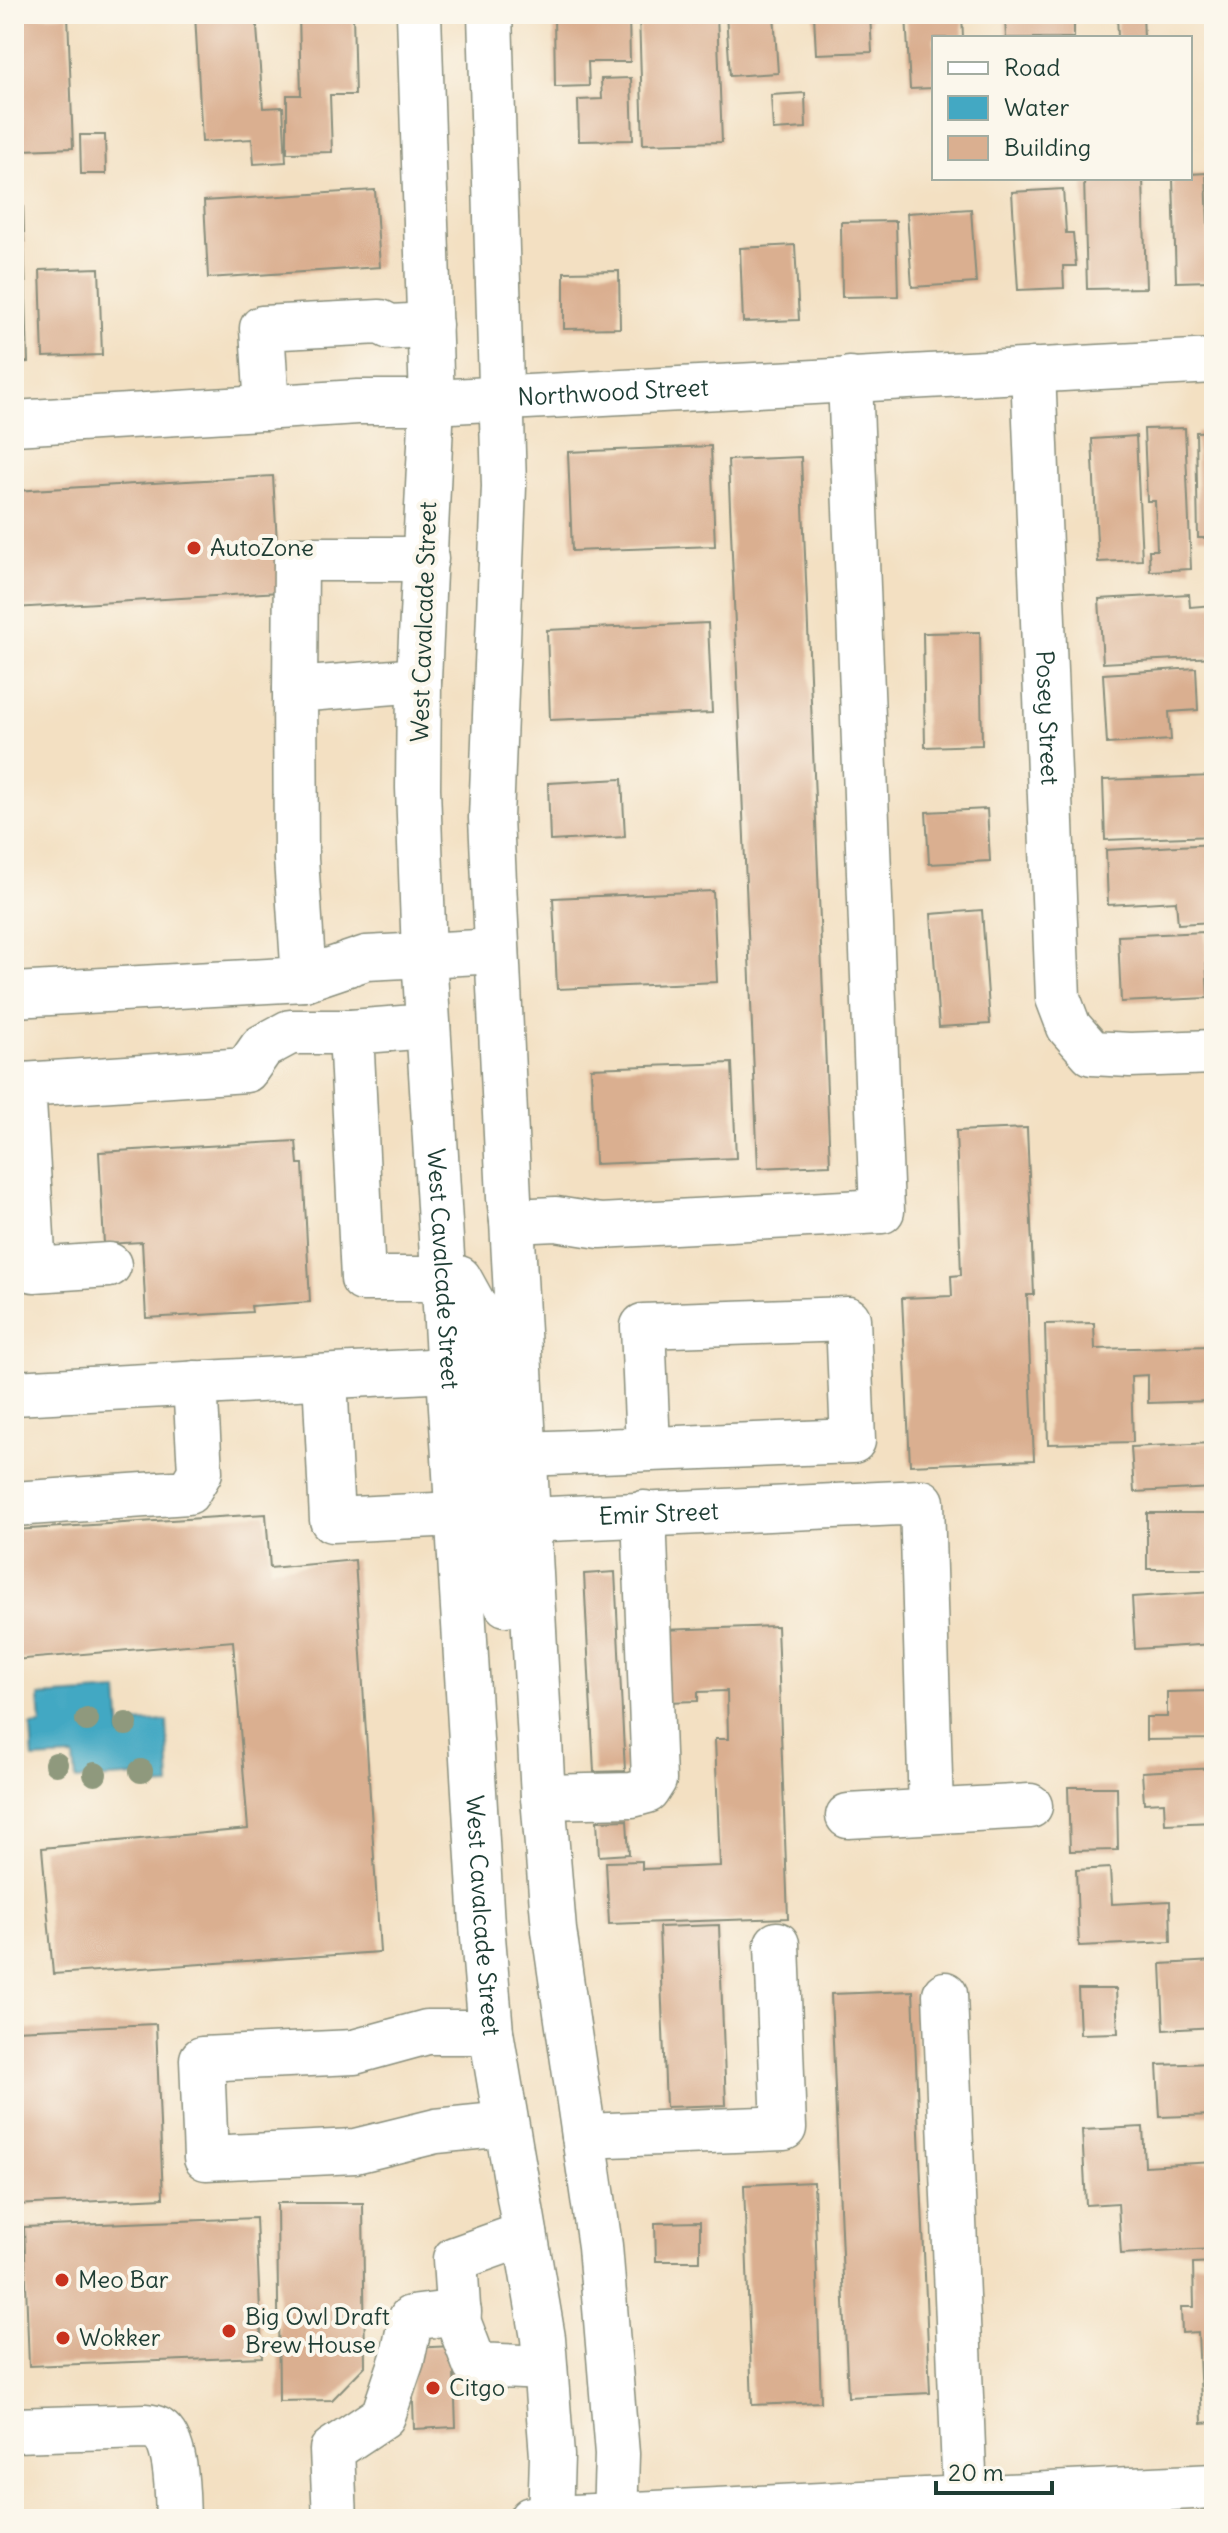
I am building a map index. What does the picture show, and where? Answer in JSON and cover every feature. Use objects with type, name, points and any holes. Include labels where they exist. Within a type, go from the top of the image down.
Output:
[{"type":"main road","name":"West Cavalcade Street","points":[[419,14],[432,402],[419,680],[418,788],[424,955],[456,1514],[491,2032],[543,2338],[552,2456],[544,2519]]},
{"type":"main road","points":[[490,14],[504,486],[491,818],[497,951],[543,1797],[554,1930],[600,2246],[617,2454],[615,2517]]},
{"type":"main road","points":[[267,408],[262,328],[380,322],[390,327],[430,325]]},
{"type":"main road","name":"Northwood Street","points":[[14,423],[358,402],[432,402],[1214,361]]},
{"type":"main road","name":"Posey Street","points":[[1033,370],[1058,998],[1069,1027],[1092,1053],[1214,1052]]},
{"type":"main road","points":[[512,1221],[556,1219],[600,1226],[882,1211],[850,379]]},
{"type":"main road","points":[[304,979],[296,859],[296,559],[426,559]]},
{"type":"main road","points":[[295,690],[419,680]]},
{"type":"main road","points":[[14,995],[304,979],[366,958],[497,951]]},
{"type":"main road","points":[[109,1265],[34,1270],[23,1085],[246,1070],[262,1047],[290,1032],[351,1032],[428,1026]]},
{"type":"main road","points":[[351,1032],[363,1279],[459,1278],[475,1307],[488,1488],[508,1508],[527,1520]]},
{"type":"main road","points":[[524,1454],[853,1441],[848,1319],[643,1326],[648,1448]]},
{"type":"main road","points":[[14,1393],[448,1370]]},
{"type":"main road","points":[[325,1377],[332,1520],[456,1514],[481,1522],[500,1549],[508,1617],[511,1697],[522,1741],[543,1797]]},
{"type":"main road","points":[[14,1504],[188,1492],[200,1472],[195,1383]]},
{"type":"main road","points":[[789,1443],[792,1506]]},
{"type":"main road","name":"Emir Street","points":[[527,1520],[922,1502],[931,1811]]},
{"type":"main road","points":[[543,1797],[632,1795],[647,1791],[654,1780],[644,1513]]},
{"type":"main road","points":[[848,1816],[1030,1806]]},
{"type":"main road","points":[[584,2136],[784,2128],[777,1944]]},
{"type":"main road","points":[[945,1994],[965,2498]]},
{"type":"main road","points":[[491,2032],[427,2032],[354,2052],[202,2059],[206,2158],[355,2151],[436,2131],[506,2124]]},
{"type":"main road","points":[[525,2234],[455,2259],[459,2323],[475,2365],[545,2368]]},
{"type":"main road","points":[[335,2519],[332,2450],[383,2416],[402,2360],[411,2318],[459,2312]]},
{"type":"main road","points":[[14,2430],[146,2426],[159,2430],[169,2441],[175,2471],[178,2519]]},
{"type":"main road","points":[[544,2519],[965,2498],[1059,2506],[1214,2486]]},
{"type":"water","points":[[118,1691],[121,1736],[134,1735],[133,1723],[167,1721],[170,1786],[145,1787],[144,1776],[76,1780],[74,1757],[33,1759],[31,1726],[41,1725],[39,1696]]},
{"type":"building","points":[[195,14],[256,14],[263,108],[283,107],[286,162],[254,164],[252,139],[202,142]]},
{"type":"building","points":[[299,14],[353,14],[355,95],[330,95],[332,152],[287,153],[287,95],[301,95]]},
{"type":"building","points":[[554,14],[629,14],[630,62],[588,62],[589,86],[555,87]]},
{"type":"building","points":[[639,14],[717,14],[722,142],[643,144]]},
{"type":"building","points":[[726,14],[774,14],[778,73],[730,76]]},
{"type":"building","points":[[814,14],[870,14],[872,52],[816,54]]},
{"type":"building","points":[[906,14],[962,14],[963,36],[932,36],[932,88],[910,89]]},
{"type":"building","points":[[1005,14],[1074,14],[1074,36],[1006,36]]},
{"type":"building","points":[[1117,14],[1143,14],[1144,36],[1118,36]]},
{"type":"building","points":[[68,15],[73,148],[23,150],[19,17]]},
{"type":"building","points":[[631,78],[633,140],[579,141],[578,100],[602,99],[601,79]]},
{"type":"building","points":[[805,93],[806,128],[773,130],[771,95]]},
{"type":"building","points":[[80,135],[105,135],[106,174],[81,174]]},
{"type":"building","points":[[1206,173],[1210,281],[1176,282],[1173,180],[1192,180],[1192,174]]},
{"type":"building","points":[[1084,180],[1143,180],[1146,288],[1087,289]]},
{"type":"building","points":[[1063,189],[1066,233],[1073,233],[1076,266],[1063,266],[1064,288],[1018,290],[1012,192]]},
{"type":"building","points":[[375,190],[380,267],[208,278],[204,201]]},
{"type":"building","points":[[23,203],[28,362],[14,363],[14,204]]},
{"type":"building","points":[[971,209],[976,283],[912,287],[907,213]]},
{"type":"building","points":[[896,221],[898,296],[842,297],[841,222]]},
{"type":"building","points":[[795,245],[799,320],[743,322],[740,248]]},
{"type":"building","points":[[99,268],[102,355],[43,357],[40,270]]},
{"type":"building","points":[[619,271],[620,328],[564,329],[564,272]]},
{"type":"building","points":[[1185,428],[1191,569],[1150,571],[1149,550],[1157,550],[1155,501],[1147,501],[1144,429]]},
{"type":"building","points":[[1214,431],[1214,538],[1198,538],[1196,432]]},
{"type":"building","points":[[1136,436],[1142,560],[1098,562],[1092,439]]},
{"type":"building","points":[[711,446],[715,546],[572,551],[568,452]]},
{"type":"building","points":[[801,457],[830,1165],[758,1168],[728,460]]},
{"type":"building","points":[[273,476],[280,592],[14,608],[14,491]]},
{"type":"building","points":[[1189,594],[1190,607],[1214,605],[1214,657],[1103,663],[1099,599]]},
{"type":"building","points":[[708,623],[712,713],[550,720],[547,630]]},
{"type":"building","points":[[980,632],[982,745],[925,747],[923,633]]},
{"type":"building","points":[[1196,668],[1198,710],[1169,712],[1171,740],[1107,744],[1103,674]]},
{"type":"building","points":[[1214,776],[1214,836],[1105,840],[1103,780]]},
{"type":"building","points":[[622,779],[625,837],[550,841],[548,783]]},
{"type":"building","points":[[987,809],[990,861],[929,864],[926,812]]},
{"type":"building","points":[[1214,844],[1214,922],[1178,924],[1176,901],[1108,905],[1106,850]]},
{"type":"building","points":[[713,891],[717,982],[557,989],[553,898]]},
{"type":"building","points":[[982,910],[990,1024],[939,1027],[931,914]]},
{"type":"building","points":[[1205,932],[1208,998],[1121,1002],[1118,936]]},
{"type":"building","points":[[732,1063],[736,1158],[595,1164],[591,1068]]},
{"type":"building","points":[[1027,1128],[1034,1295],[1027,1295],[1034,1460],[910,1465],[902,1298],[952,1296],[951,1276],[961,1275],[956,1131]]},
{"type":"building","points":[[296,1141],[298,1164],[303,1164],[310,1302],[251,1306],[252,1312],[146,1318],[142,1242],[104,1244],[99,1152]]},
{"type":"building","points":[[1094,1323],[1095,1349],[1211,1346],[1212,1401],[1148,1403],[1148,1375],[1131,1376],[1133,1442],[1048,1444],[1045,1324]]},
{"type":"building","points":[[1211,1443],[1214,1488],[1134,1492],[1131,1447]]},
{"type":"building","points":[[1147,1513],[1214,1513],[1214,1569],[1147,1569]]},
{"type":"building","points":[[266,1514],[270,1568],[355,1560],[380,1952],[53,1974],[42,1848],[248,1829],[233,1641],[14,1660],[14,1530]]},
{"type":"building","points":[[615,1572],[625,1771],[594,1772],[584,1574]]},
{"type":"building","points":[[1214,1592],[1214,1644],[1135,1649],[1132,1597]]},
{"type":"building","points":[[777,1626],[788,1918],[609,1924],[606,1862],[642,1861],[642,1869],[720,1866],[715,1739],[728,1739],[727,1691],[698,1692],[698,1701],[664,1702],[661,1630]]},
{"type":"building","points":[[1214,1691],[1214,1739],[1146,1740],[1146,1717],[1167,1717],[1167,1692]]},
{"type":"building","points":[[1214,1768],[1214,1822],[1165,1824],[1164,1802],[1144,1803],[1142,1772]]},
{"type":"building","points":[[1068,1787],[1117,1787],[1118,1850],[1070,1851]]},
{"type":"building","points":[[627,1820],[629,1854],[599,1856],[597,1821]]},
{"type":"building","points":[[1110,1868],[1112,1904],[1170,1901],[1171,1942],[1079,1946],[1076,1870]]},
{"type":"building","points":[[719,1925],[726,2105],[666,2107],[659,1927]]},
{"type":"building","points":[[1214,1961],[1214,2027],[1164,2030],[1161,1964]]},
{"type":"building","points":[[1078,1989],[1116,1989],[1118,2033],[1080,2034]]},
{"type":"building","points":[[913,1991],[930,2393],[848,2397],[831,1994]]},
{"type":"building","points":[[156,2024],[163,2198],[14,2205],[14,2030]]},
{"type":"building","points":[[1214,2063],[1214,2115],[1160,2117],[1157,2065]]},
{"type":"building","points":[[1143,2127],[1145,2166],[1214,2162],[1214,2249],[1121,2254],[1118,2203],[1086,2205],[1082,2130]]},
{"type":"building","points":[[814,2182],[821,2402],[752,2405],[744,2185]]},
{"type":"building","points":[[277,2203],[363,2203],[365,2366],[332,2400],[279,2401]]},
{"type":"building","points":[[256,2218],[262,2357],[29,2366],[24,2227]]},
{"type":"building","points":[[700,2222],[700,2261],[656,2261],[655,2223]]},
{"type":"building","points":[[1214,2262],[1214,2422],[1202,2423],[1198,2332],[1182,2333],[1181,2307],[1194,2307],[1193,2263]]},
{"type":"building","name":"Citgo","points":[[453,2346],[456,2427],[414,2429],[411,2348]]},
{"type":"place","name":"AutoZone","points":[[194,548]]},
{"type":"place","name":"Meo Bar","points":[[62,2280]]},
{"type":"place","name":"Big Owl Draft Brew House","points":[[229,2331]]},
{"type":"place","name":"Wokker","points":[[63,2338]]},
{"type":"place","name":"Citgo","points":[[433,2388]]}]
